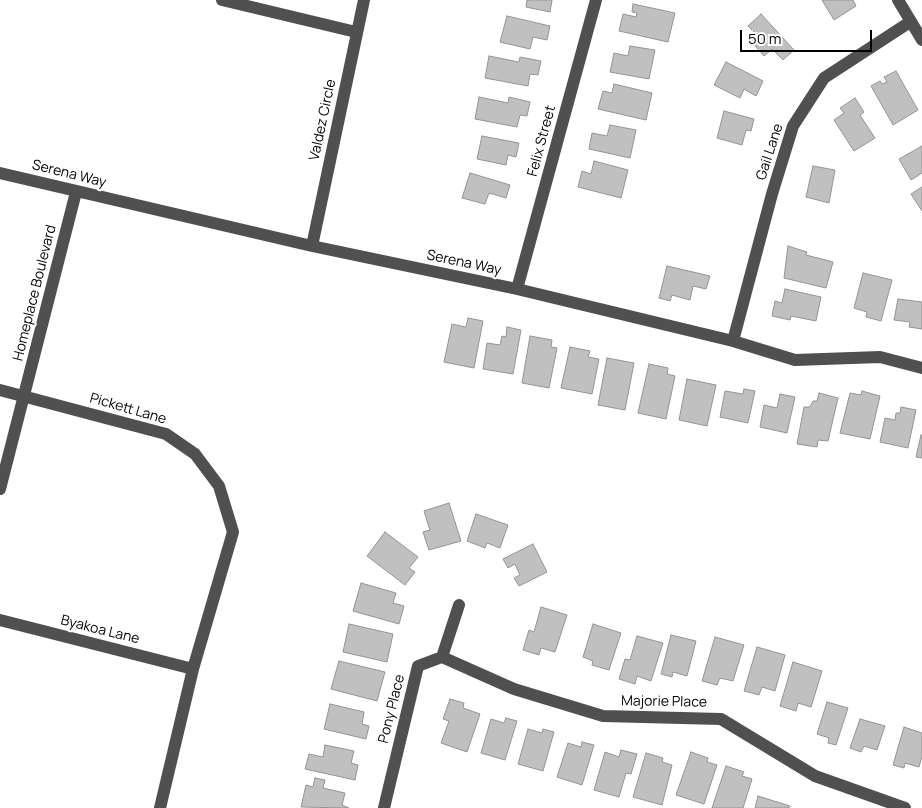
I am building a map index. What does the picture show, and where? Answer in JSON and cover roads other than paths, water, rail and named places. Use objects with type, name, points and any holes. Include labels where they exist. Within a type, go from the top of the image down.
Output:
[{"type":"street","points":[[222,0],[356,32]]},
{"type":"street","name":"Valdez Circle","points":[[312,246],[364,0]]},
{"type":"street","name":"Felix Street","points":[[517,289],[596,0]]},
{"type":"street","points":[[898,0],[922,40]]},
{"type":"street","name":"Gail Lane","points":[[733,341],[772,194],[793,126],[824,78],[910,22]]},
{"type":"street","name":"Serena Way","points":[[0,173],[312,246],[517,289],[733,341],[794,360],[880,357],[922,368]]},
{"type":"street","name":"Homeplace Boulevard","points":[[0,489],[76,192]]},
{"type":"street","name":"Pickett Lane","points":[[0,390],[166,434],[195,454],[219,486],[233,532],[193,669],[160,808]]},
{"type":"street","points":[[442,657],[459,605]]},
{"type":"street","name":"Byakoa Lane","points":[[0,620],[193,669]]},
{"type":"street","name":"Pony Place","points":[[384,808],[418,666],[442,657]]},
{"type":"street","name":"Majorie Place","points":[[442,657],[514,689],[602,716],[722,719],[815,776],[905,808]]}]
